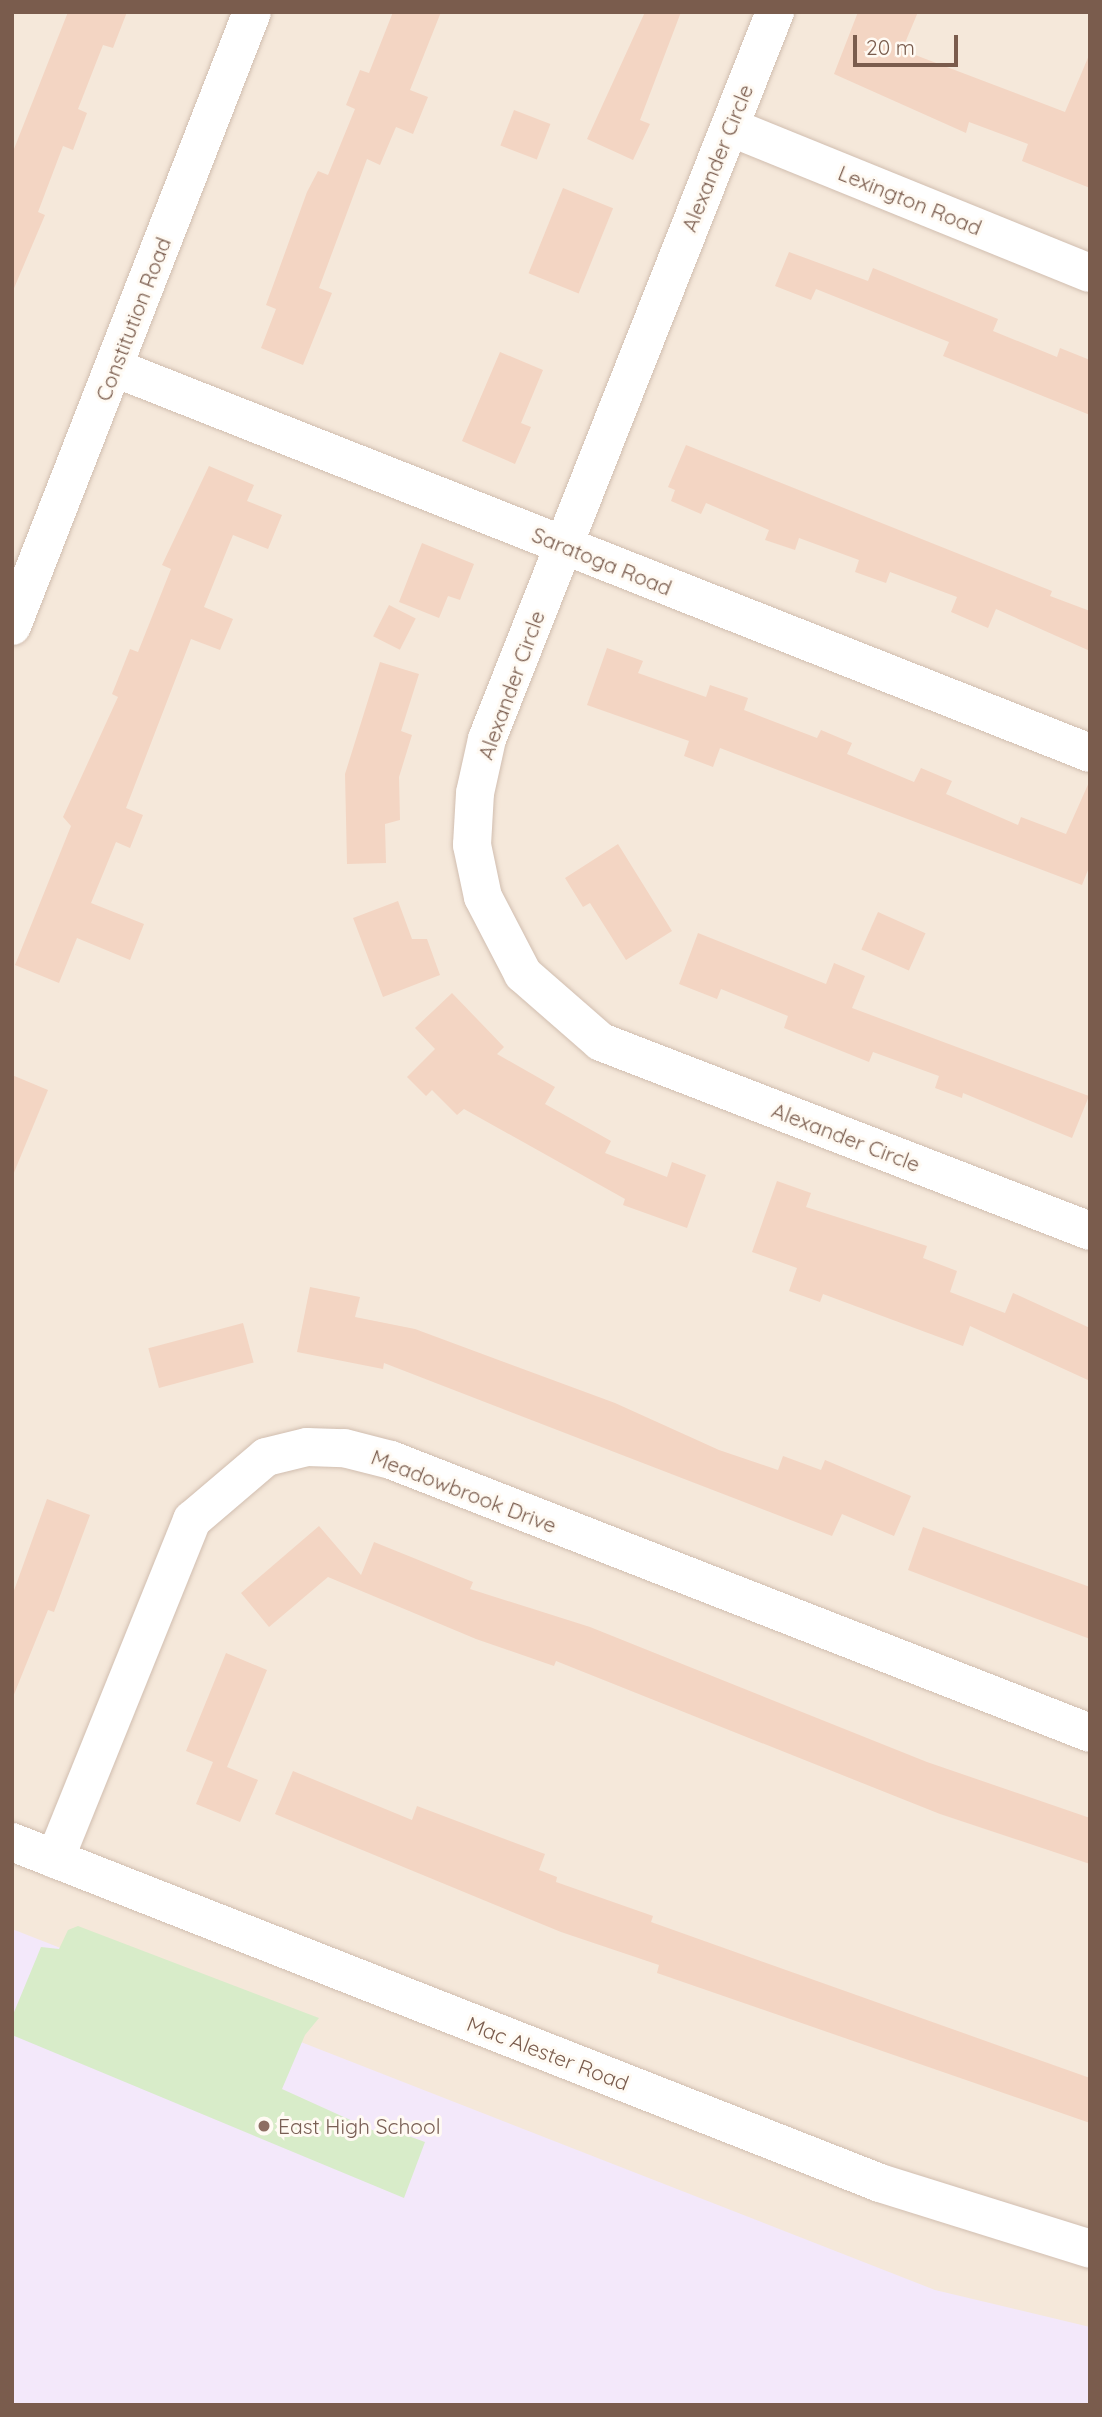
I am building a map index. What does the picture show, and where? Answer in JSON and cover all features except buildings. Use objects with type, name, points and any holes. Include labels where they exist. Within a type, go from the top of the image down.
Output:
[{"type":"street","name":"Constitution Road","points":[[12,626],[252,12]]},
{"type":"street","name":"Alexander Circle","points":[[775,12],[487,739],[475,793],[472,845],[483,897],[523,974],[601,1042],[1090,1231]]},
{"type":"street","name":"Lexington Road","points":[[730,127],[1090,273]]},
{"type":"street","name":"Saratoga Road","points":[[114,368],[1090,753]]},
{"type":"street","name":"Meadowbrook Drive","points":[[55,1859],[192,1520],[266,1457],[307,1447],[344,1448],[391,1460],[1090,1732]]},
{"type":"street","name":"Mac Alester Road","points":[[12,1842],[880,2183],[1090,2249]]},
{"type":"shaded area","points":[[12,12],[1090,12],[1090,2405],[12,2405]]},
{"type":"shaded area","name":"East High School","points":[[12,1929],[935,2290],[1090,2327],[1090,2405],[12,2405]]},
{"type":"green space","points":[[78,1926],[319,2018],[305,2035],[282,2089],[379,2133],[392,2130],[425,2142],[404,2198],[12,2035],[12,2017],[41,1947],[59,1949],[68,1930]]},
{"type":"place","name":"East High School","points":[[264,2126]]}]
